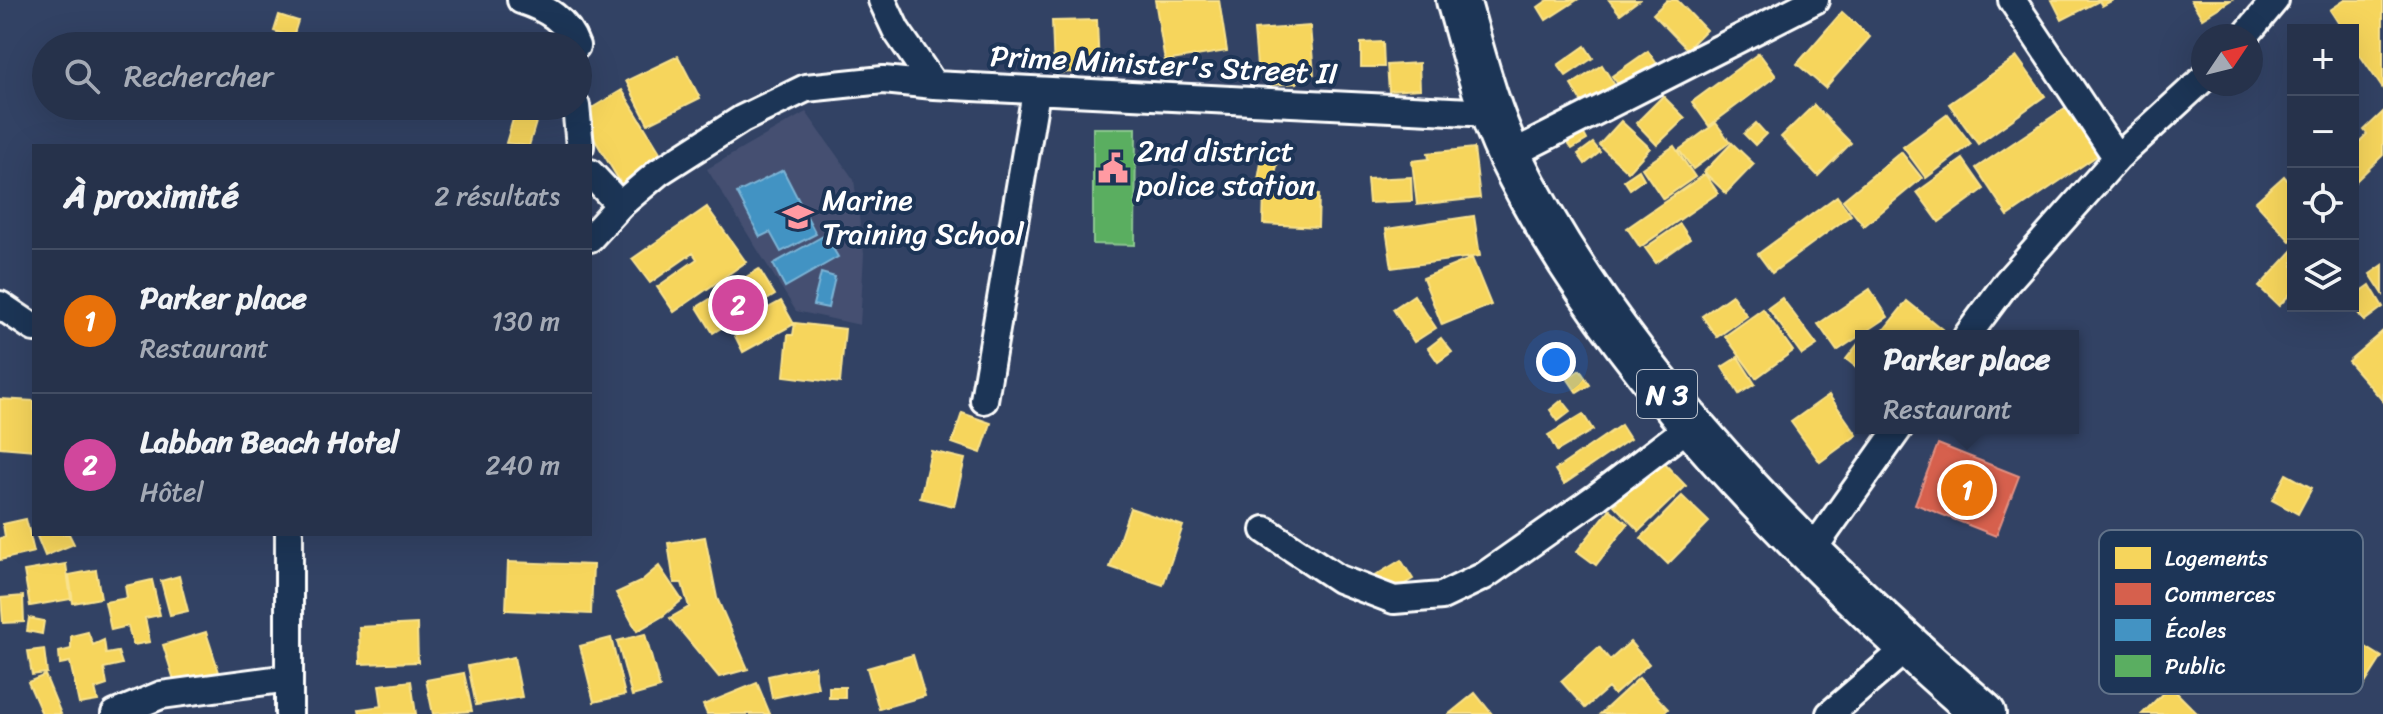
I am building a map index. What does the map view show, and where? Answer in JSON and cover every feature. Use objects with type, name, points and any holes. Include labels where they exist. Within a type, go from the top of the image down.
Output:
[{"type":"highway","name":"N 3","points":[[1458,0],[1491,113],[1510,155],[1553,236],[1607,318],[1691,425],[1811,552],[1908,647],[1984,714]]},
{"type":"street","points":[[521,0],[538,6],[566,24],[570,32]]},
{"type":"street","points":[[882,0],[896,30],[934,85]]},
{"type":"street","points":[[1510,155],[1815,0]]},
{"type":"street","points":[[2012,0],[2117,158]]},
{"type":"street","points":[[2255,24],[2275,0]]},
{"type":"street","name":"Prime Minister's Street II","points":[[592,236],[620,205],[659,172],[730,126],[806,88],[883,80],[1036,92],[1491,113]]},
{"type":"street","points":[[1971,330],[2007,282],[2117,158],[2191,90]]},
{"type":"street","points":[[984,400],[1036,92]]},
{"type":"street","points":[[577,120],[580,144]]},
{"type":"street","points":[[592,175],[620,205]]},
{"type":"street","points":[[0,305],[32,327]]},
{"type":"street","points":[[1265,530],[1339,579],[1394,600],[1442,596],[1484,576],[1598,496],[1691,425]]},
{"type":"street","points":[[1811,552],[1895,434]]},
{"type":"street","points":[[289,536],[289,714]]},
{"type":"street","points":[[1830,714],[1908,647]]},
{"type":"street","points":[[115,714],[161,695],[289,678]]},
{"type":"shaded area","name":"Marine Training School","points":[[806,112],[854,180],[864,254],[860,325],[796,311],[707,169]]},
{"type":"building: Logements","points":[[1155,0],[1219,0],[1227,51],[1165,61]]},
{"type":"building: Logements","points":[[1548,0],[1577,0],[1546,20],[1538,7]]},
{"type":"building: Logements","points":[[1609,0],[1639,0],[1620,14]]},
{"type":"building: Logements","points":[[1667,0],[1677,0],[1706,30],[1687,49],[1653,14]]},
{"type":"building: Logements","points":[[2052,0],[2113,0],[2102,6],[2099,1],[2062,20]]},
{"type":"building: Logements","points":[[2191,0],[2231,0],[2202,18]]},
{"type":"building: Logements","points":[[2345,0],[2383,0],[2383,89],[2359,54],[2359,24],[2339,24],[2330,10]]},
{"type":"building: Logements","points":[[1842,12],[1870,37],[1825,88],[1797,64]]},
{"type":"building: Logements","points":[[279,15],[298,21],[295,32],[274,31]]},
{"type":"building: Logements","points":[[1097,20],[1099,71],[1054,73],[1052,21]]},
{"type":"building: Logements","points":[[1310,26],[1314,74],[1296,75],[1297,83],[1270,85],[1269,78],[1258,78],[1254,30]]},
{"type":"building: Logements","points":[[1383,42],[1384,67],[1361,67],[1361,43]]},
{"type":"building: Logements","points":[[1585,46],[1593,58],[1566,76],[1558,65]]},
{"type":"building: Logements","points":[[1648,51],[1659,67],[1623,91],[1612,76]]},
{"type":"building: Logements","points":[[1759,53],[1776,76],[1709,126],[1692,102]]},
{"type":"building: Logements","points":[[678,56],[700,98],[648,124],[626,81]]},
{"type":"building: Logements","points":[[2017,57],[2045,96],[1978,144],[1949,104]]},
{"type":"building: Logements","points":[[1419,63],[1420,89],[1389,91],[1387,65]]},
{"type":"building: Logements","points":[[1602,65],[1619,92],[1588,112],[1571,85]]},
{"type":"building: Logements","points":[[622,90],[664,159],[622,185],[583,120],[592,120],[592,108]]},
{"type":"building: Logements","points":[[1663,96],[1685,118],[1657,145],[1636,123]]},
{"type":"building: Logements","points":[[2071,104],[2104,151],[2008,216],[1976,168]]},
{"type":"building: Logements","points":[[1814,105],[1851,143],[1818,176],[1781,137]]},
{"type":"building: Logements","points":[[2383,112],[2383,155],[2359,178],[2359,142],[2367,134],[2364,130]]},
{"type":"building: Logements","points":[[1948,114],[1971,144],[1926,178],[1903,147]]},
{"type":"building: Logements","points":[[513,120],[537,120],[530,144],[506,143]]},
{"type":"building: Logements","points":[[1621,121],[1650,148],[1628,172],[1599,145]]},
{"type":"building: Logements","points":[[1716,123],[1730,142],[1693,169],[1679,150]]},
{"type":"building: Logements","points":[[1756,123],[1766,134],[1755,145],[1744,134]]},
{"type":"building: Logements","points":[[1579,125],[1587,140],[1572,149],[1562,135]]},
{"type":"building: Logements","points":[[1593,143],[1600,152],[1585,164],[1578,154]]},
{"type":"building: Logements","points":[[1732,143],[1754,164],[1726,193],[1704,172]]},
{"type":"building: Logements","points":[[1674,146],[1695,177],[1663,199],[1642,168]]},
{"type":"building: Logements","points":[[1474,148],[1480,198],[1417,205],[1412,161],[1429,159],[1428,153]]},
{"type":"building: Logements","points":[[1901,152],[1922,178],[1864,226],[1843,200]]},
{"type":"building: Logements","points":[[1262,157],[1278,161],[1272,189],[1257,186]]},
{"type":"building: Logements","points":[[1963,159],[1984,189],[1939,222],[1917,192]]},
{"type":"building: Logements","points":[[1639,170],[1644,179],[1630,189],[1624,180]]},
{"type":"building: Logements","points":[[1705,174],[1718,193],[1640,247],[1627,228]]},
{"type":"building: Logements","points":[[2284,176],[2287,180],[2287,238],[2255,202]]},
{"type":"building: Logements","points":[[1411,177],[1412,201],[1369,203],[1367,179]]},
{"type":"building: Logements","points":[[1264,192],[1319,194],[1318,227],[1263,224]]},
{"type":"building: Logements","points":[[1837,196],[1851,215],[1772,273],[1758,254]]},
{"type":"building: Logements","points":[[707,207],[746,262],[674,312],[657,287],[697,259],[693,253],[650,283],[632,259]]},
{"type":"building: Logements","points":[[1474,216],[1480,256],[1392,268],[1386,229]]},
{"type":"building: Logements","points":[[1680,224],[1690,239],[1656,263],[1645,248]]},
{"type":"building: Logements","points":[[2287,257],[2287,297],[2279,306],[2259,287]]},
{"type":"building: Logements","points":[[1472,258],[1491,305],[1442,325],[1423,278]]},
{"type":"building: Logements","points":[[2383,265],[2383,294],[2370,274]]},
{"type":"building: Logements","points":[[759,269],[775,295],[713,333],[697,307]]},
{"type":"building: Logements","points":[[2370,285],[2383,307],[2364,321],[2357,312],[2359,293]]},
{"type":"building: Logements","points":[[1870,289],[1888,317],[1868,330],[1855,330],[1855,339],[1837,351],[1818,324]]},
{"type":"building: Logements","points":[[1414,295],[1436,328],[1414,342],[1393,309]]},
{"type":"building: Logements","points":[[1732,295],[1747,316],[1717,337],[1702,316]]},
{"type":"building: Logements","points":[[1782,298],[1817,345],[1802,355],[1768,308]]},
{"type":"building: Logements","points":[[781,301],[794,324],[743,352],[731,328]]},
{"type":"building: Logements","points":[[1907,301],[1943,330],[1884,330]]},
{"type":"building: Logements","points":[[1763,309],[1793,351],[1756,378],[1725,336]]},
{"type":"building: Logements","points":[[795,323],[845,329],[840,383],[784,376],[788,335],[793,335]]},
{"type":"building: Logements","points":[[2383,331],[2383,401],[2348,361]]},
{"type":"building: Logements","points":[[1441,338],[1452,352],[1438,362],[1428,348]]},
{"type":"building: Logements","points":[[1855,348],[1855,366],[1846,359]]},
{"type":"building: Logements","points":[[1738,357],[1755,384],[1739,394],[1722,367]]},
{"type":"building: Logements","points":[[1580,370],[1590,385],[1577,393],[1567,378]]},
{"type":"building: Logements","points":[[1829,395],[1857,435],[1820,462],[1791,422]]},
{"type":"building: Logements","points":[[0,399],[32,401],[32,450],[0,447]]},
{"type":"building: Logements","points":[[1562,400],[1571,411],[1558,421],[1550,410]]},
{"type":"building: Logements","points":[[962,413],[991,423],[981,453],[952,443]]},
{"type":"building: Logements","points":[[1583,414],[1593,430],[1557,451],[1548,435]]},
{"type":"building: Logements","points":[[1621,425],[1630,439],[1564,484],[1555,470]]},
{"type":"building: Logements","points":[[931,451],[965,459],[954,506],[920,498]]},
{"type":"building: Logements","points":[[1661,460],[1686,486],[1639,531],[1614,505]]},
{"type":"building: Logements","points":[[2286,474],[2312,488],[2298,514],[2272,500]]},
{"type":"building: Logements","points":[[1682,496],[1709,522],[1668,564],[1641,538]]},
{"type":"building: Logements","points":[[1130,508],[1183,526],[1163,585],[1110,567]]},
{"type":"building: Logements","points":[[1610,509],[1628,524],[1596,565],[1577,551]]},
{"type":"building: Logements","points":[[26,519],[34,552],[0,560],[0,538],[5,537],[3,524]]},
{"type":"building: Logements","points":[[37,536],[70,536],[74,544],[45,556]]},
{"type":"building: Logements","points":[[705,537],[717,598],[748,669],[719,677],[670,618],[689,607],[682,583],[674,583],[668,543]]},
{"type":"building: Logements","points":[[1401,560],[1413,579],[1382,597],[1371,578]]},
{"type":"building: Logements","points":[[508,562],[593,565],[591,614],[506,610]]},
{"type":"building: Logements","points":[[66,564],[71,599],[30,606],[24,571]]},
{"type":"building: Logements","points":[[659,566],[682,600],[637,631],[616,593],[640,582]]},
{"type":"building: Logements","points":[[96,570],[101,598],[73,603],[69,575]]},
{"type":"building: Logements","points":[[179,576],[188,611],[170,615],[161,581]]},
{"type":"building: Logements","points":[[152,580],[160,615],[145,618],[150,642],[133,645],[128,626],[111,630],[105,602],[127,598],[125,586]]},
{"type":"building: Logements","points":[[23,596],[24,622],[3,623],[1,598]]},
{"type":"building: Logements","points":[[29,618],[44,621],[42,634],[27,631]]},
{"type":"building: Logements","points":[[417,624],[418,662],[360,664],[359,627]]},
{"type":"building: Logements","points":[[88,632],[93,645],[104,640],[106,654],[118,652],[122,664],[104,668],[107,685],[95,689],[98,701],[79,704],[70,662],[60,664],[59,652],[71,649],[71,636]]},
{"type":"building: Logements","points":[[206,632],[220,675],[186,685],[183,678],[174,680],[163,645]]},
{"type":"building: Logements","points":[[645,634],[660,688],[632,696],[617,641]]},
{"type":"building: Logements","points":[[611,638],[625,695],[594,702],[580,646]]},
{"type":"building: Logements","points":[[1630,642],[1649,664],[1614,695],[1608,688],[1585,708],[1561,681],[1599,647],[1610,660]]},
{"type":"building: Logements","points":[[2363,645],[2382,657],[2363,687]]},
{"type":"building: Logements","points":[[44,649],[47,673],[32,675],[28,651]]},
{"type":"building: Logements","points":[[913,655],[925,696],[879,709],[867,668]]},
{"type":"building: Logements","points":[[514,657],[522,697],[476,705],[468,666]]},
{"type":"building: Logements","points":[[814,666],[818,688],[772,698],[768,676]]},
{"type":"building: Logements","points":[[464,673],[472,711],[433,714],[426,680]]},
{"type":"building: Logements","points":[[45,675],[61,714],[42,714],[28,682]]},
{"type":"building: Logements","points":[[1639,678],[1668,709],[1663,714],[1600,714]]},
{"type":"building: Logements","points":[[411,681],[416,714],[360,714],[359,709],[382,706],[379,685]]},
{"type":"building: Logements","points":[[757,683],[770,714],[707,714],[703,705]]},
{"type":"building: Logements","points":[[829,687],[845,687],[845,698],[829,698]]},
{"type":"building: Logements","points":[[1475,693],[1492,714],[1449,714]]},
{"type":"building: Logements","points":[[2162,694],[2178,694],[2198,714],[2142,714]]},
{"type":"building: Commerces","points":[[1938,444],[2019,476],[1996,536],[1915,504]]},
{"type":"building: Écoles","points":[[783,170],[816,234],[781,252],[770,232],[760,237],[737,193]]},
{"type":"building: Écoles","points":[[825,235],[838,257],[785,287],[773,264]]},
{"type":"building: Écoles","points":[[821,273],[835,277],[828,308],[813,305]]},
{"type":"building: Public","points":[[1093,128],[1136,128],[1135,245],[1093,244]]},
{"type":"place","name":"2nd district police station","points":[[1113,168]]},
{"type":"place","name":"Marine Training School","points":[[798,217]]},
{"type":"place","name":"Labban Beach Hotel","points":[[738,305]]},
{"type":"place","name":"Parker place","points":[[1967,490]]}]
